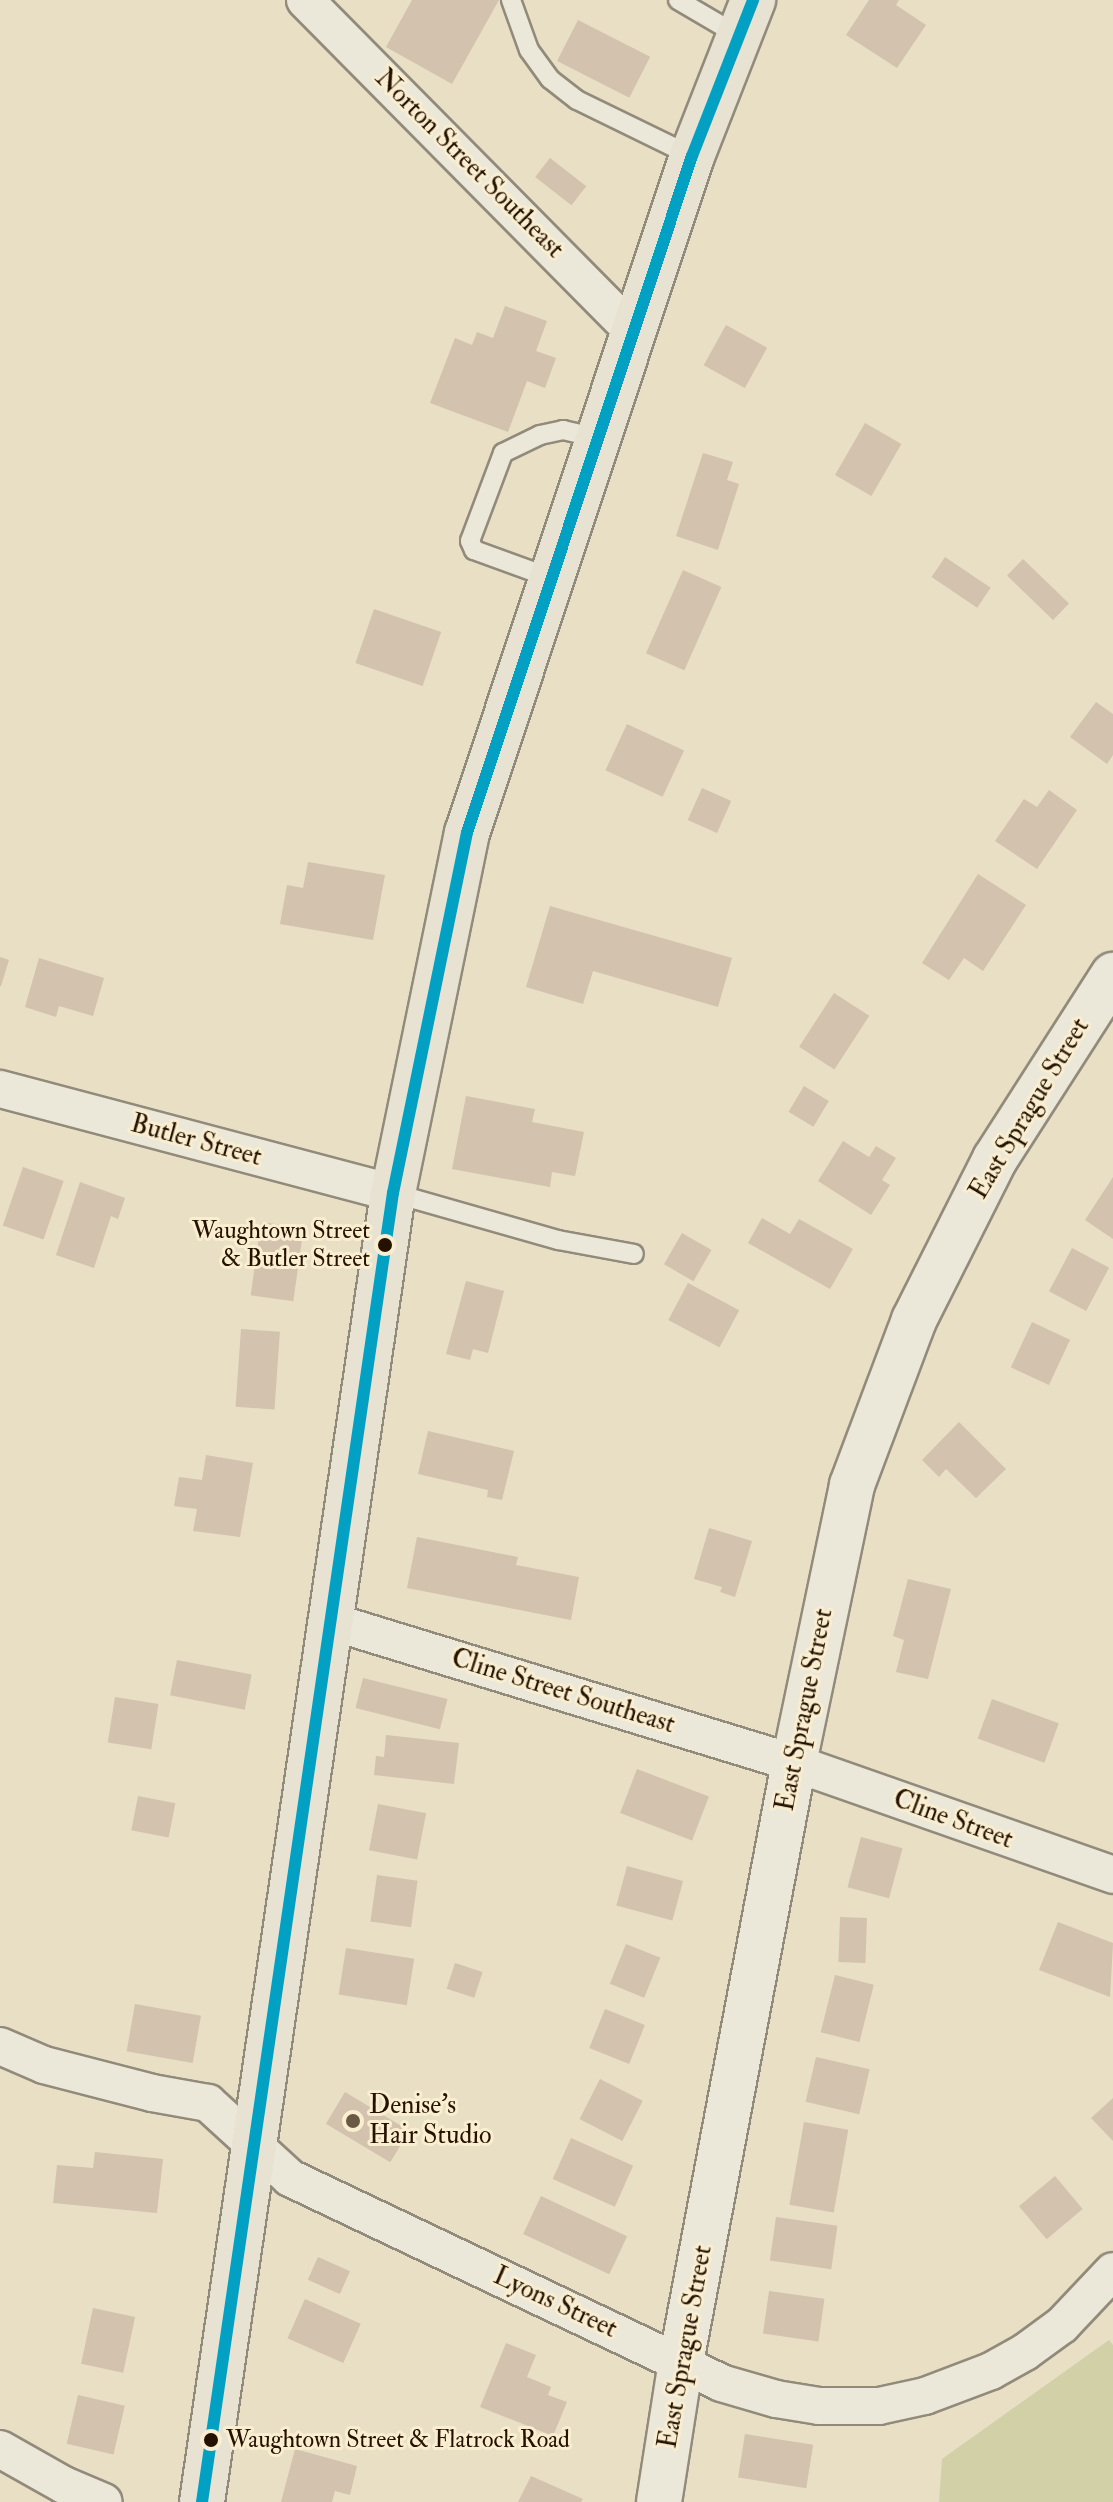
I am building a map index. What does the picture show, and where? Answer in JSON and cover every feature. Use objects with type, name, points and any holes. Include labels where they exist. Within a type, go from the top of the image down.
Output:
[{"type":"main road","points":[[202,2502],[333,1622],[393,1193],[467,833],[632,330],[692,156],[746,18]]},
{"type":"street","name":"Norton Street Southeast","points":[[305,0],[632,330]]},
{"type":"street","name":"East Sprague Street","points":[[659,2502],[681,2362],[794,1763],[852,1485],[914,1320],[995,1159],[1113,975]]},
{"type":"street","name":"Butler Street","points":[[0,1089],[393,1193]]},
{"type":"street","name":"Cline Street Southeast","points":[[333,1622],[794,1763]]},
{"type":"street","name":"Cline Street","points":[[794,1763],[1113,1875]]},
{"type":"street","name":"Lyons Street","points":[[0,2046],[44,2065],[152,2093],[208,2103],[290,2178],[721,2383],[776,2399],[819,2406],[898,2403],[991,2371],[1025,2352],[1062,2325],[1113,2271]]},
{"type":"street","points":[[0,2449],[64,2485],[104,2502]]},
{"type":"lane","points":[[511,0],[529,50],[550,79],[577,100],[692,156]]},
{"type":"lane","points":[[678,0],[746,18]]},
{"type":"lane","points":[[551,578],[474,550],[470,541],[503,453],[540,435],[563,430],[597,438]]},
{"type":"lane","points":[[393,1193],[558,1240],[634,1254]]},
{"type":"shaded area","points":[[1109,2340],[1113,2345],[1113,2502],[939,2502],[942,2459]]},
{"type":"building","points":[[412,0],[499,0],[452,84],[386,47]]},
{"type":"building","points":[[869,0],[899,0],[896,5],[926,25],[897,68],[846,35]]},
{"type":"building","points":[[578,20],[650,57],[629,98],[557,61]]},
{"type":"building","points":[[550,158],[586,186],[571,205],[535,177]]},
{"type":"building","points":[[505,306],[547,321],[536,351],[556,358],[545,388],[527,381],[508,432],[430,403],[455,338],[472,345],[477,332],[493,338]]},
{"type":"building","points":[[726,325],[767,348],[745,388],[704,365]]},
{"type":"building","points":[[865,423],[901,444],[871,496],[835,475]]},
{"type":"building","points":[[703,453],[733,462],[727,480],[739,484],[718,550],[676,536]]},
{"type":"building","points":[[945,557],[991,588],[977,608],[932,577]]},
{"type":"building","points":[[1023,559],[1069,603],[1053,620],[1007,576]]},
{"type":"building","points":[[683,570],[721,587],[684,670],[646,653]]},
{"type":"building","points":[[374,609],[441,632],[423,686],[355,663]]},
{"type":"building","points":[[1096,702],[1113,714],[1113,755],[1107,764],[1070,737]]},
{"type":"building","points":[[627,724],[684,751],[663,797],[605,770]]},
{"type":"building","points":[[702,788],[731,801],[717,833],[688,820]]},
{"type":"building","points":[[1049,790],[1077,810],[1037,869],[995,841],[1024,799],[1037,807]]},
{"type":"building","points":[[308,862],[385,875],[373,940],[280,924],[287,885],[303,888]]},
{"type":"building","points":[[978,874],[1026,905],[983,971],[964,958],[949,980],[922,963]]},
{"type":"building","points":[[550,906],[732,958],[718,1007],[593,971],[583,1004],[526,987]]},
{"type":"building","points":[[0,957],[9,960],[1,986],[0,986]]},
{"type":"building","points":[[39,958],[104,978],[93,1016],[59,1006],[56,1017],[25,1007]]},
{"type":"building","points":[[834,993],[869,1016],[834,1070],[799,1047]]},
{"type":"building","points":[[804,1086],[829,1101],[813,1127],[789,1112]]},
{"type":"building","points":[[466,1096],[535,1109],[532,1122],[584,1132],[575,1176],[552,1172],[550,1187],[452,1169]]},
{"type":"building","points":[[843,1141],[869,1157],[876,1146],[896,1158],[882,1180],[890,1185],[871,1215],[818,1181]]},
{"type":"building","points":[[23,1167],[64,1181],[43,1240],[3,1226]]},
{"type":"building","points":[[1113,1177],[1113,1239],[1085,1220]]},
{"type":"building","points":[[80,1182],[125,1198],[118,1219],[111,1216],[94,1268],[56,1255]]},
{"type":"building","points":[[762,1218],[790,1234],[799,1219],[853,1249],[830,1289],[748,1243]]},
{"type":"building","points":[[261,1222],[304,1228],[293,1301],[251,1295]]},
{"type":"building","points":[[682,1233],[711,1250],[693,1281],[664,1264]]},
{"type":"building","points":[[1072,1248],[1109,1268],[1086,1311],[1049,1291]]},
{"type":"building","points":[[466,1281],[504,1291],[488,1353],[473,1349],[470,1360],[446,1354]]},
{"type":"building","points":[[688,1283],[739,1310],[719,1347],[668,1320]]},
{"type":"building","points":[[1032,1322],[1070,1340],[1049,1385],[1011,1367]]},
{"type":"building","points":[[241,1329],[280,1332],[274,1410],[236,1407]]},
{"type":"building","points":[[959,1422],[1006,1469],[976,1498],[946,1469],[939,1477],[922,1460]]},
{"type":"building","points":[[428,1431],[514,1451],[502,1500],[487,1497],[488,1490],[418,1474]]},
{"type":"building","points":[[206,1455],[253,1463],[240,1537],[193,1531],[197,1509],[174,1506],[179,1477],[202,1480]]},
{"type":"building","points":[[709,1528],[752,1541],[735,1597],[720,1592],[722,1587],[694,1579]]},
{"type":"building","points":[[417,1537],[518,1557],[516,1565],[579,1577],[571,1620],[407,1588]]},
{"type":"building","points":[[908,1579],[951,1589],[928,1679],[896,1672],[904,1640],[893,1636]]},
{"type":"building","points":[[177,1660],[252,1675],[245,1710],[170,1695]]},
{"type":"building","points":[[363,1678],[447,1699],[440,1729],[356,1708]]},
{"type":"building","points":[[115,1697],[158,1704],[151,1749],[108,1742]]},
{"type":"building","points":[[992,1699],[1059,1723],[1044,1763],[978,1738]]},
{"type":"building","points":[[386,1735],[459,1743],[454,1784],[374,1775],[376,1756],[384,1757]]},
{"type":"building","points":[[637,1769],[709,1797],[692,1840],[620,1813]]},
{"type":"building","points":[[138,1796],[175,1803],[169,1838],[131,1830]]},
{"type":"building","points":[[378,1804],[426,1813],[417,1859],[369,1850]]},
{"type":"building","points":[[861,1837],[903,1848],[889,1898],[848,1887]]},
{"type":"building","points":[[627,1866],[683,1881],[672,1921],[616,1906]]},
{"type":"building","points":[[377,1875],[418,1881],[411,1927],[370,1922]]},
{"type":"building","points":[[840,1917],[867,1918],[865,1963],[838,1962]]},
{"type":"building","points":[[1058,1922],[1113,1943],[1110,1997],[1039,1970]]},
{"type":"building","points":[[626,1944],[660,1958],[644,1998],[610,1984]]},
{"type":"building","points":[[346,1948],[414,1959],[407,2005],[339,1994]]},
{"type":"building","points":[[455,1963],[483,1972],[474,1998],[447,1989]]},
{"type":"building","points":[[835,1975],[874,1985],[860,2042],[821,2032]]},
{"type":"building","points":[[135,2004],[201,2016],[193,2063],[127,2051]]},
{"type":"building","points":[[605,2009],[645,2025],[629,2064],[589,2048]]},
{"type":"building","points":[[816,2057],[870,2069],[859,2114],[806,2102]]},
{"type":"building","points":[[600,2079],[643,2101],[622,2141],[580,2119]]},
{"type":"building","points":[[345,2092],[409,2131],[390,2162],[326,2124]]},
{"type":"building","points":[[1113,2098],[1113,2141],[1091,2118]]},
{"type":"building","points":[[804,2122],[848,2130],[834,2213],[789,2205]]},
{"type":"building","points":[[571,2138],[633,2166],[615,2207],[553,2179]]},
{"type":"building","points":[[95,2152],[163,2159],[157,2213],[53,2203],[57,2165],[93,2168]]},
{"type":"building","points":[[1055,2176],[1083,2209],[1047,2239],[1019,2206]]},
{"type":"building","points":[[541,2196],[627,2236],[609,2274],[523,2234]]},
{"type":"building","points":[[776,2217],[837,2226],[831,2269],[770,2261]]},
{"type":"building","points":[[318,2257],[350,2271],[340,2294],[308,2280]]},
{"type":"building","points":[[769,2291],[824,2299],[818,2341],[763,2334]]},
{"type":"building","points":[[305,2299],[361,2324],[343,2363],[288,2338]]},
{"type":"building","points":[[93,2308],[135,2317],[123,2373],[81,2364]]},
{"type":"building","points":[[506,2343],[536,2355],[527,2377],[551,2387],[548,2395],[567,2402],[553,2436],[480,2407]]},
{"type":"building","points":[[78,2395],[125,2406],[114,2455],[67,2444]]},
{"type":"building","points":[[745,2434],[813,2445],[806,2488],[738,2477]]},
{"type":"building","points":[[295,2449],[357,2466],[350,2495],[335,2491],[332,2502],[281,2502]]},
{"type":"building","points":[[531,2476],[583,2499],[581,2502],[518,2502]]},
{"type":"transit line","points":[[202,2502],[393,1193],[467,833],[692,156],[753,0]]},
{"type":"place","name":"Waughtown Street & Butler Street","points":[[385,1245]]},
{"type":"place","name":"Denise's Hair Studio","points":[[353,2121]]},
{"type":"place","name":"Waughtown Street & Flatrock Road","points":[[211,2440]]}]
